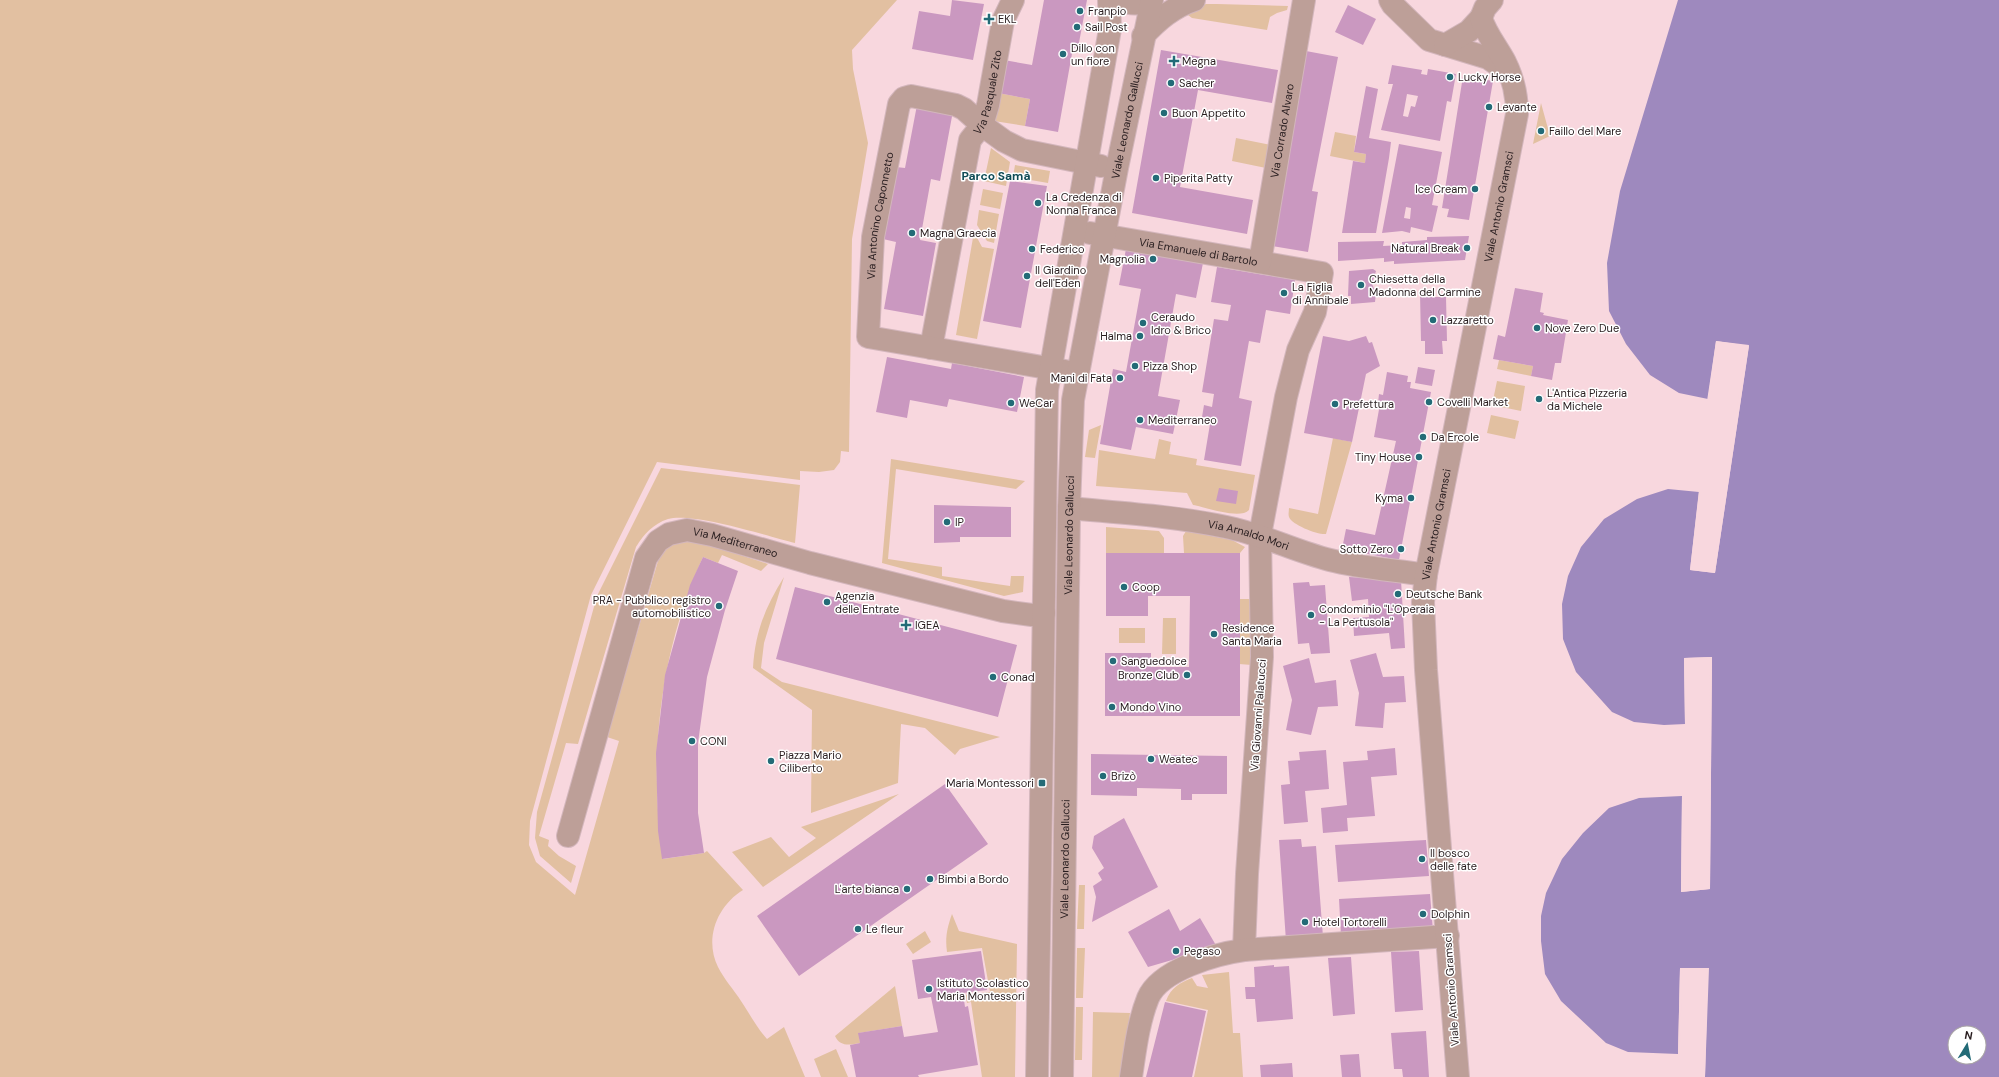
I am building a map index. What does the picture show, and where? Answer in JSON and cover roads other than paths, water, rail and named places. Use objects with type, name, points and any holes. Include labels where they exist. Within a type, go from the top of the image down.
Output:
[{"type":"street","name":"Via Pasquale Zito","points":[[931,348],[970,140],[982,125],[988,105],[1003,21],[1013,0]]},
{"type":"street","points":[[1037,1077],[1047,390],[1110,29],[1109,0]]},
{"type":"street","points":[[1122,0],[1132,4],[1142,4],[1149,0]]},
{"type":"street","name":"Viale Leonardo Gallucci","points":[[1062,1077],[1068,508],[1073,400],[1143,36],[1152,0]]},
{"type":"street","points":[[1143,36],[1160,18],[1182,4],[1194,0]]},
{"type":"street","name":"Via Corrado Alvaro","points":[[1260,262],[1304,0]]},
{"type":"street","points":[[1390,0],[1393,5],[1429,40],[1488,58],[1510,74]]},
{"type":"street","points":[[1445,45],[1470,31],[1487,9]]},
{"type":"street","name":"Viale Antonio Gramsci","points":[[1458,1077],[1426,670],[1423,602],[1426,575],[1515,128],[1517,99],[1505,62],[1488,36],[1487,9]]},
{"type":"street","name":"Via Antonino Caponnetto","points":[[931,348],[868,337],[873,237],[899,104],[904,98],[911,96],[956,105],[964,109],[982,125]]},
{"type":"street","points":[[982,125],[1004,141],[1022,150],[1087,164],[1117,168]]},
{"type":"street","name":"Via Emanuele di Bartolo","points":[[1075,230],[1322,273]]},
{"type":"street","name":"Via Giovanni Palatucci","points":[[1244,950],[1247,874],[1262,657],[1260,535],[1286,397],[1298,350],[1315,312],[1322,273]]},
{"type":"street","points":[[931,348],[1078,373]]},
{"type":"street","name":"Via Arnaldo Mori","points":[[1068,508],[1190,520],[1260,535],[1306,554],[1332,561],[1426,575]]},
{"type":"street","name":"Via Mediterraneo","points":[[568,836],[646,558],[658,541],[669,534],[687,530],[712,535],[810,563],[1003,611],[1032,616],[1044,612]]},
{"type":"street","points":[[1131,1077],[1138,1032],[1148,998],[1156,986],[1166,977],[1194,963],[1227,952],[1244,950],[1448,936]]},
{"type":"place","name":"Franpio","points":[[1080,11]]},
{"type":"place","name":"EKL","points":[[989,19]]},
{"type":"place","name":"Sail Post","points":[[1077,27]]},
{"type":"place","name":"Dillo con un fiore","points":[[1063,54]]},
{"type":"place","name":"Megna","points":[[1174,61]]},
{"type":"place","name":"Lucky Horse","points":[[1450,77]]},
{"type":"place","name":"Sacher","points":[[1171,83]]},
{"type":"place","name":"Levante","points":[[1489,107]]},
{"type":"place","name":"Buon Appetito","points":[[1164,113]]},
{"type":"place","name":"Faillo del Mare","points":[[1541,131]]},
{"type":"place","name":"Piperita Patty","points":[[1156,178]]},
{"type":"place","name":"Ice Cream","points":[[1475,189]]},
{"type":"place","name":"La Credenza di Nonna Franca","points":[[1038,203]]},
{"type":"place","name":"Magna Graecia","points":[[912,233]]},
{"type":"place","name":"Natural Break","points":[[1467,248]]},
{"type":"place","name":"Federico","points":[[1032,249]]},
{"type":"place","name":"Magnolia","points":[[1153,259]]},
{"type":"place","name":"Il Giardino dell'Eden","points":[[1027,276]]},
{"type":"place","name":"Chiesetta della Madonna del Carmine","points":[[1361,285]]},
{"type":"place","name":"La Figlia di Annibale","points":[[1284,293]]},
{"type":"place","name":"Lazzaretto","points":[[1433,320]]},
{"type":"place","name":"Ceraudo Idro & Brico","points":[[1143,323]]},
{"type":"place","name":"Nove Zero Due","points":[[1537,328]]},
{"type":"place","name":"Halma","points":[[1140,336]]},
{"type":"place","name":"Pizza Shop","points":[[1135,366]]},
{"type":"place","name":"Mani di Fata","points":[[1120,378]]},
{"type":"place","name":"L'Antica Pizzeria da Michele","points":[[1539,399]]},
{"type":"place","name":"Covelli Market","points":[[1429,402]]},
{"type":"place","name":"WeCar","points":[[1011,403]]},
{"type":"place","name":"Prefettura","points":[[1335,404]]},
{"type":"place","name":"Mediterraneo","points":[[1140,420]]},
{"type":"place","name":"Da Ercole","points":[[1423,437]]},
{"type":"place","name":"Tiny House","points":[[1419,457]]},
{"type":"place","name":"Kyma","points":[[1411,498]]},
{"type":"place","name":"IP","points":[[947,522]]},
{"type":"place","name":"Sotto Zero","points":[[1401,549]]},
{"type":"place","name":"Coop","points":[[1124,587]]},
{"type":"place","name":"Deutsche Bank","points":[[1398,594]]},
{"type":"place","name":"Agenzia delle Entrate","points":[[827,602]]},
{"type":"place","name":"PRA - Pubblico registro automobilistico","points":[[719,606]]},
{"type":"place","name":"Condominio \"L'Operaia - La Pertusola\"","points":[[1311,615]]},
{"type":"place","name":"IGEA","points":[[906,625]]},
{"type":"place","name":"Residence Santa Maria","points":[[1214,634]]},
{"type":"place","name":"Sanguedolce","points":[[1113,661]]},
{"type":"place","name":"Bronze Club","points":[[1187,675]]},
{"type":"place","name":"Conad","points":[[993,677]]},
{"type":"place","name":"Mondo Vino","points":[[1112,707]]},
{"type":"place","name":"CONI","points":[[692,741]]},
{"type":"place","name":"Weatec","points":[[1151,759]]},
{"type":"place","name":"Piazza Mario Ciliberto","points":[[771,761]]},
{"type":"place","name":"Brizò","points":[[1103,776]]},
{"type":"place","name":"Maria Montessori","points":[[1042,783]]},
{"type":"place","name":"Il bosco delle fate","points":[[1422,859]]},
{"type":"place","name":"Bimbi a Bordo","points":[[930,879]]},
{"type":"place","name":"L'arte bianca","points":[[907,889]]},
{"type":"place","name":"Dolphin","points":[[1423,914]]},
{"type":"place","name":"Hotel Tortorelli","points":[[1305,922]]},
{"type":"place","name":"Le fleur","points":[[858,929]]},
{"type":"place","name":"Pegaso","points":[[1176,951]]},
{"type":"place","name":"Istituto Scolastico Maria Montessori","points":[[929,989]]},
{"type":"district","name":"Parco Samà","points":[[996,176]]}]
